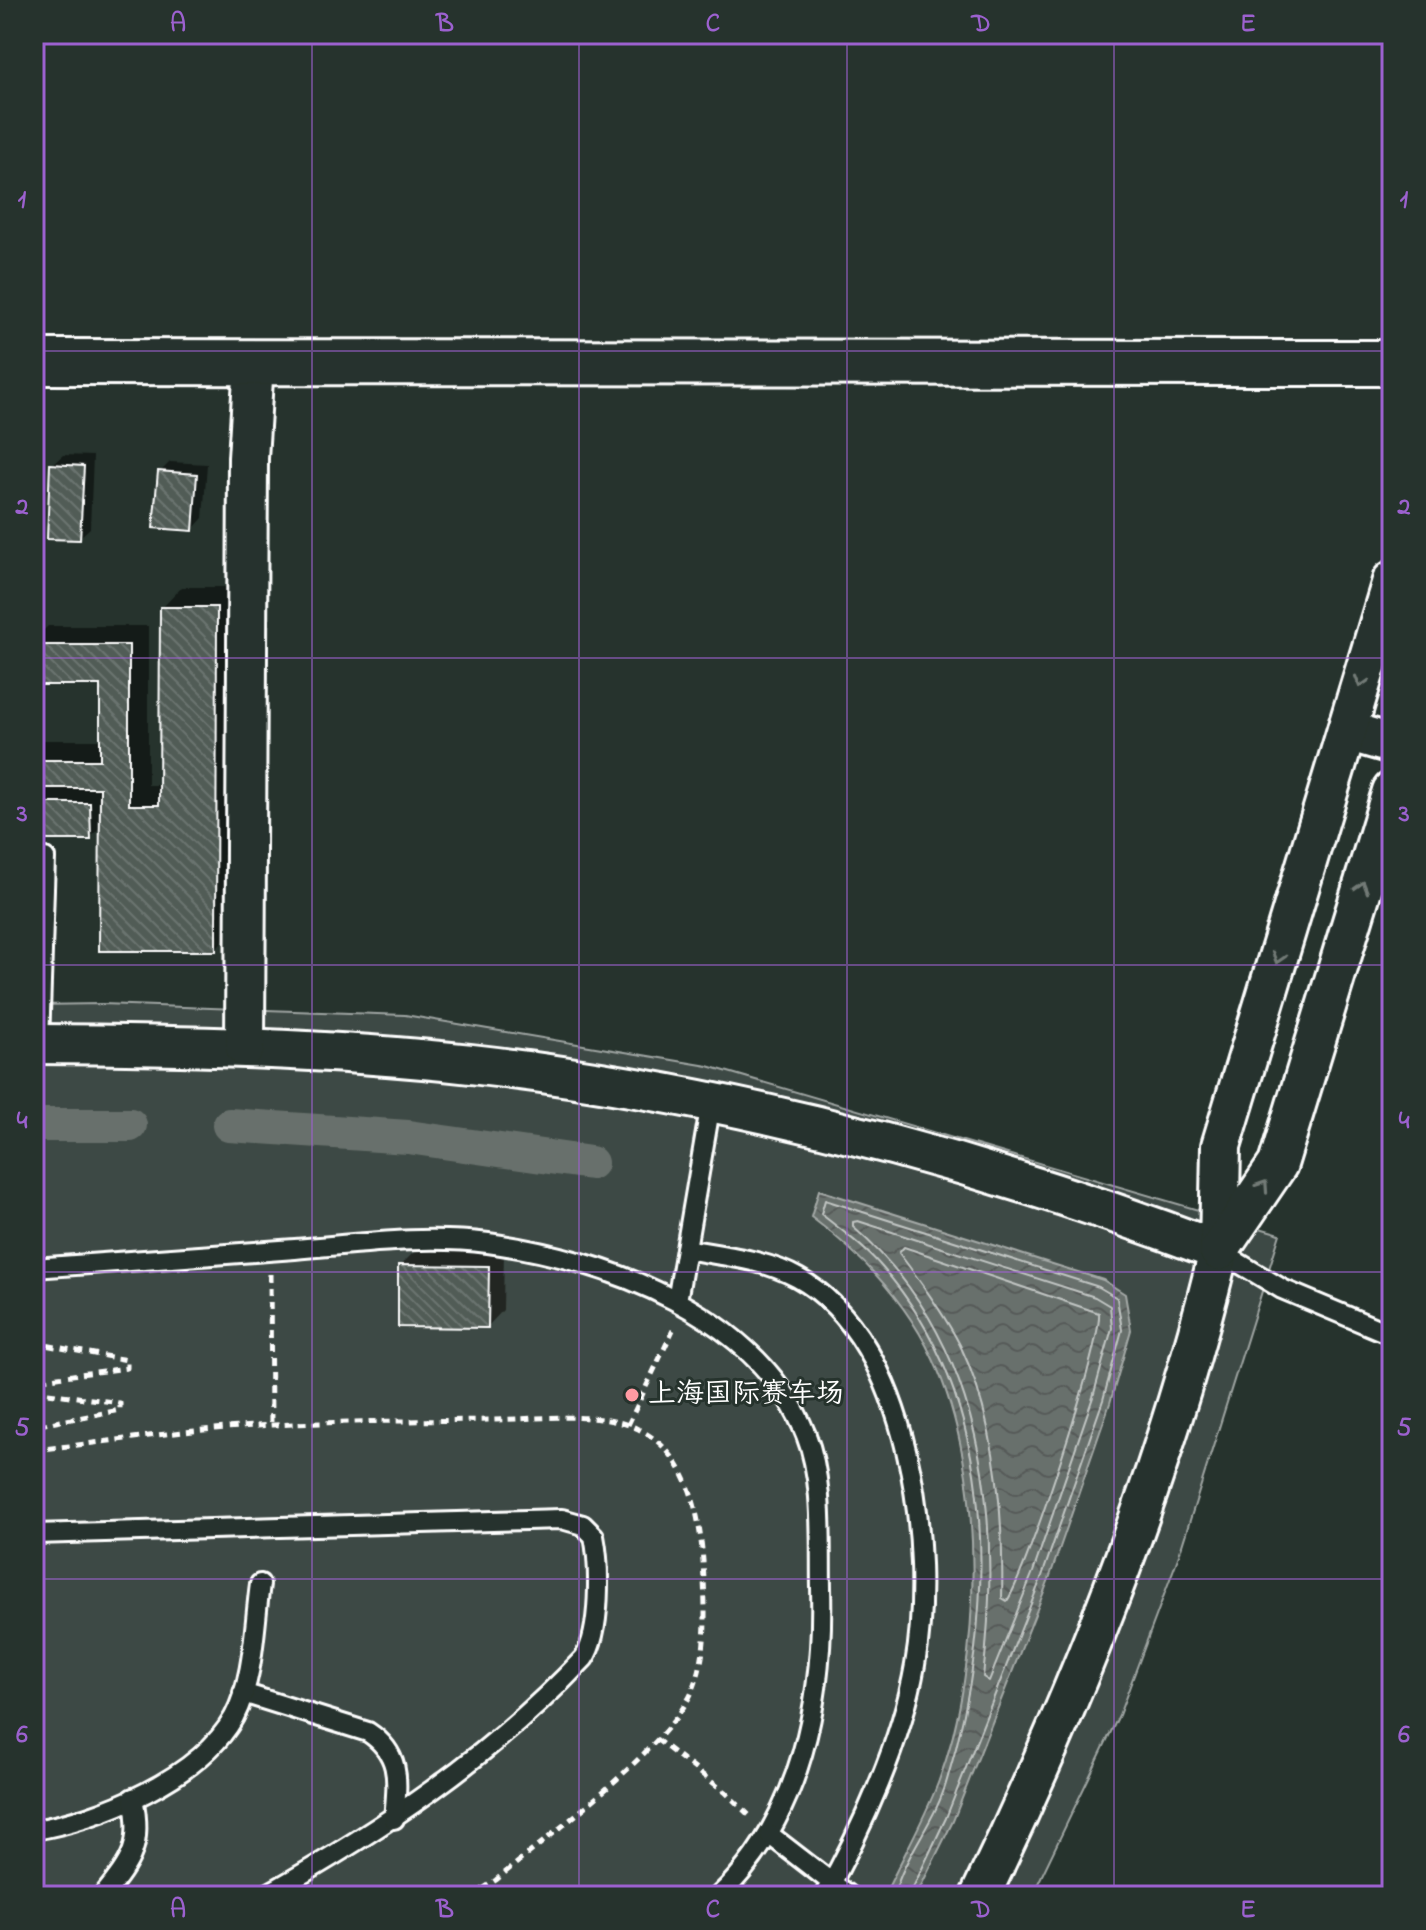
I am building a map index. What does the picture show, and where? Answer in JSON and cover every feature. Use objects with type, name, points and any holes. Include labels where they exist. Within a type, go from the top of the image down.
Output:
[{"type":"street","points":[[34,362],[1392,363]]},
{"type":"street","points":[[245,1047],[248,458],[254,363]]},
{"type":"street","points":[[980,1896],[1076,1684],[1134,1530],[1204,1314],[1219,1251],[1221,1146],[1392,581]]},
{"type":"street","points":[[1347,731],[1392,744]]},
{"type":"street","points":[[1219,1251],[1278,1164],[1392,791]]},
{"type":"street","points":[[1289,921],[1346,938]]},
{"type":"street","points":[[36,1044],[245,1047],[470,1064],[711,1103],[840,1132],[992,1174],[1219,1251]]},
{"type":"lane","points":[[36,1044],[45,858]]},
{"type":"lane","points":[[677,1301],[711,1103]]},
{"type":"lane","points":[[34,1268],[420,1239],[487,1243],[548,1254],[677,1301],[721,1327],[759,1360],[787,1394],[808,1438],[817,1487],[822,1630],[797,1776],[770,1835],[719,1896]]},
{"type":"lane","points":[[686,1249],[772,1267],[814,1289],[836,1309],[881,1373],[905,1444],[922,1592],[915,1667],[890,1753],[828,1889]]},
{"type":"lane","points":[[1219,1251],[1282,1289],[1392,1335]]},
{"type":"lane","points":[[34,1534],[562,1519],[589,1530],[595,1542],[596,1627],[592,1646],[584,1658],[496,1742],[433,1793],[264,1896]]},
{"type":"lane","points":[[34,1830],[88,1818],[133,1798],[179,1772],[208,1750],[234,1716],[243,1693],[260,1584]]},
{"type":"lane","points":[[243,1693],[368,1732],[377,1738],[399,1773],[394,1819]]},
{"type":"lane","points":[[103,1896],[136,1848],[138,1821],[133,1798]]},
{"type":"lane","points":[[770,1835],[828,1889],[849,1896]]},
{"type":"path","points":[[269,1251],[271,1425]]},
{"type":"path","points":[[628,1425],[673,1334]]},
{"type":"path","points":[[34,1343],[127,1360],[127,1368],[34,1380]]},
{"type":"path","points":[[34,1391],[120,1403],[120,1410],[34,1426]]},
{"type":"path","points":[[34,1450],[271,1425],[567,1419],[628,1425],[650,1436],[679,1464],[692,1495],[701,1540],[704,1586],[701,1665],[685,1706],[656,1739],[572,1816],[496,1880],[472,1896]]},
{"type":"path","points":[[656,1739],[725,1792]]},
{"type":"shaded area","name":"上海国际赛车场","points":[[102,1004],[405,1015],[708,1066],[1280,1234],[1179,1555],[1119,1715],[1032,1896],[34,1896],[34,1005]]},
{"type":"water","points":[[819,1190],[1103,1280],[1125,1294],[1131,1330],[1110,1403],[1049,1579],[953,1821],[916,1896],[889,1896],[886,1892],[938,1783],[953,1736],[964,1683],[973,1570],[963,1457],[951,1405],[922,1338],[881,1280],[848,1247],[811,1217]]},
{"type":"building","points":[[50,464],[84,466],[80,540],[47,539]]},
{"type":"building","points":[[158,471],[197,474],[193,531],[153,528]]},
{"type":"building","points":[[160,607],[217,607],[216,951],[99,951],[100,788],[34,788],[34,760],[100,760],[100,685],[34,685],[34,645],[129,645],[129,805],[159,805]]},
{"type":"building","points":[[34,803],[90,803],[91,840],[34,840]]},
{"type":"building","points":[[398,1265],[489,1266],[488,1328],[398,1327]]},
{"type":"waterway","points":[[34,1125],[130,1125]]},
{"type":"waterway","points":[[229,1125],[408,1137],[591,1163]]},
{"type":"place","name":"上海国际赛车场","points":[[632,1395]]}]
